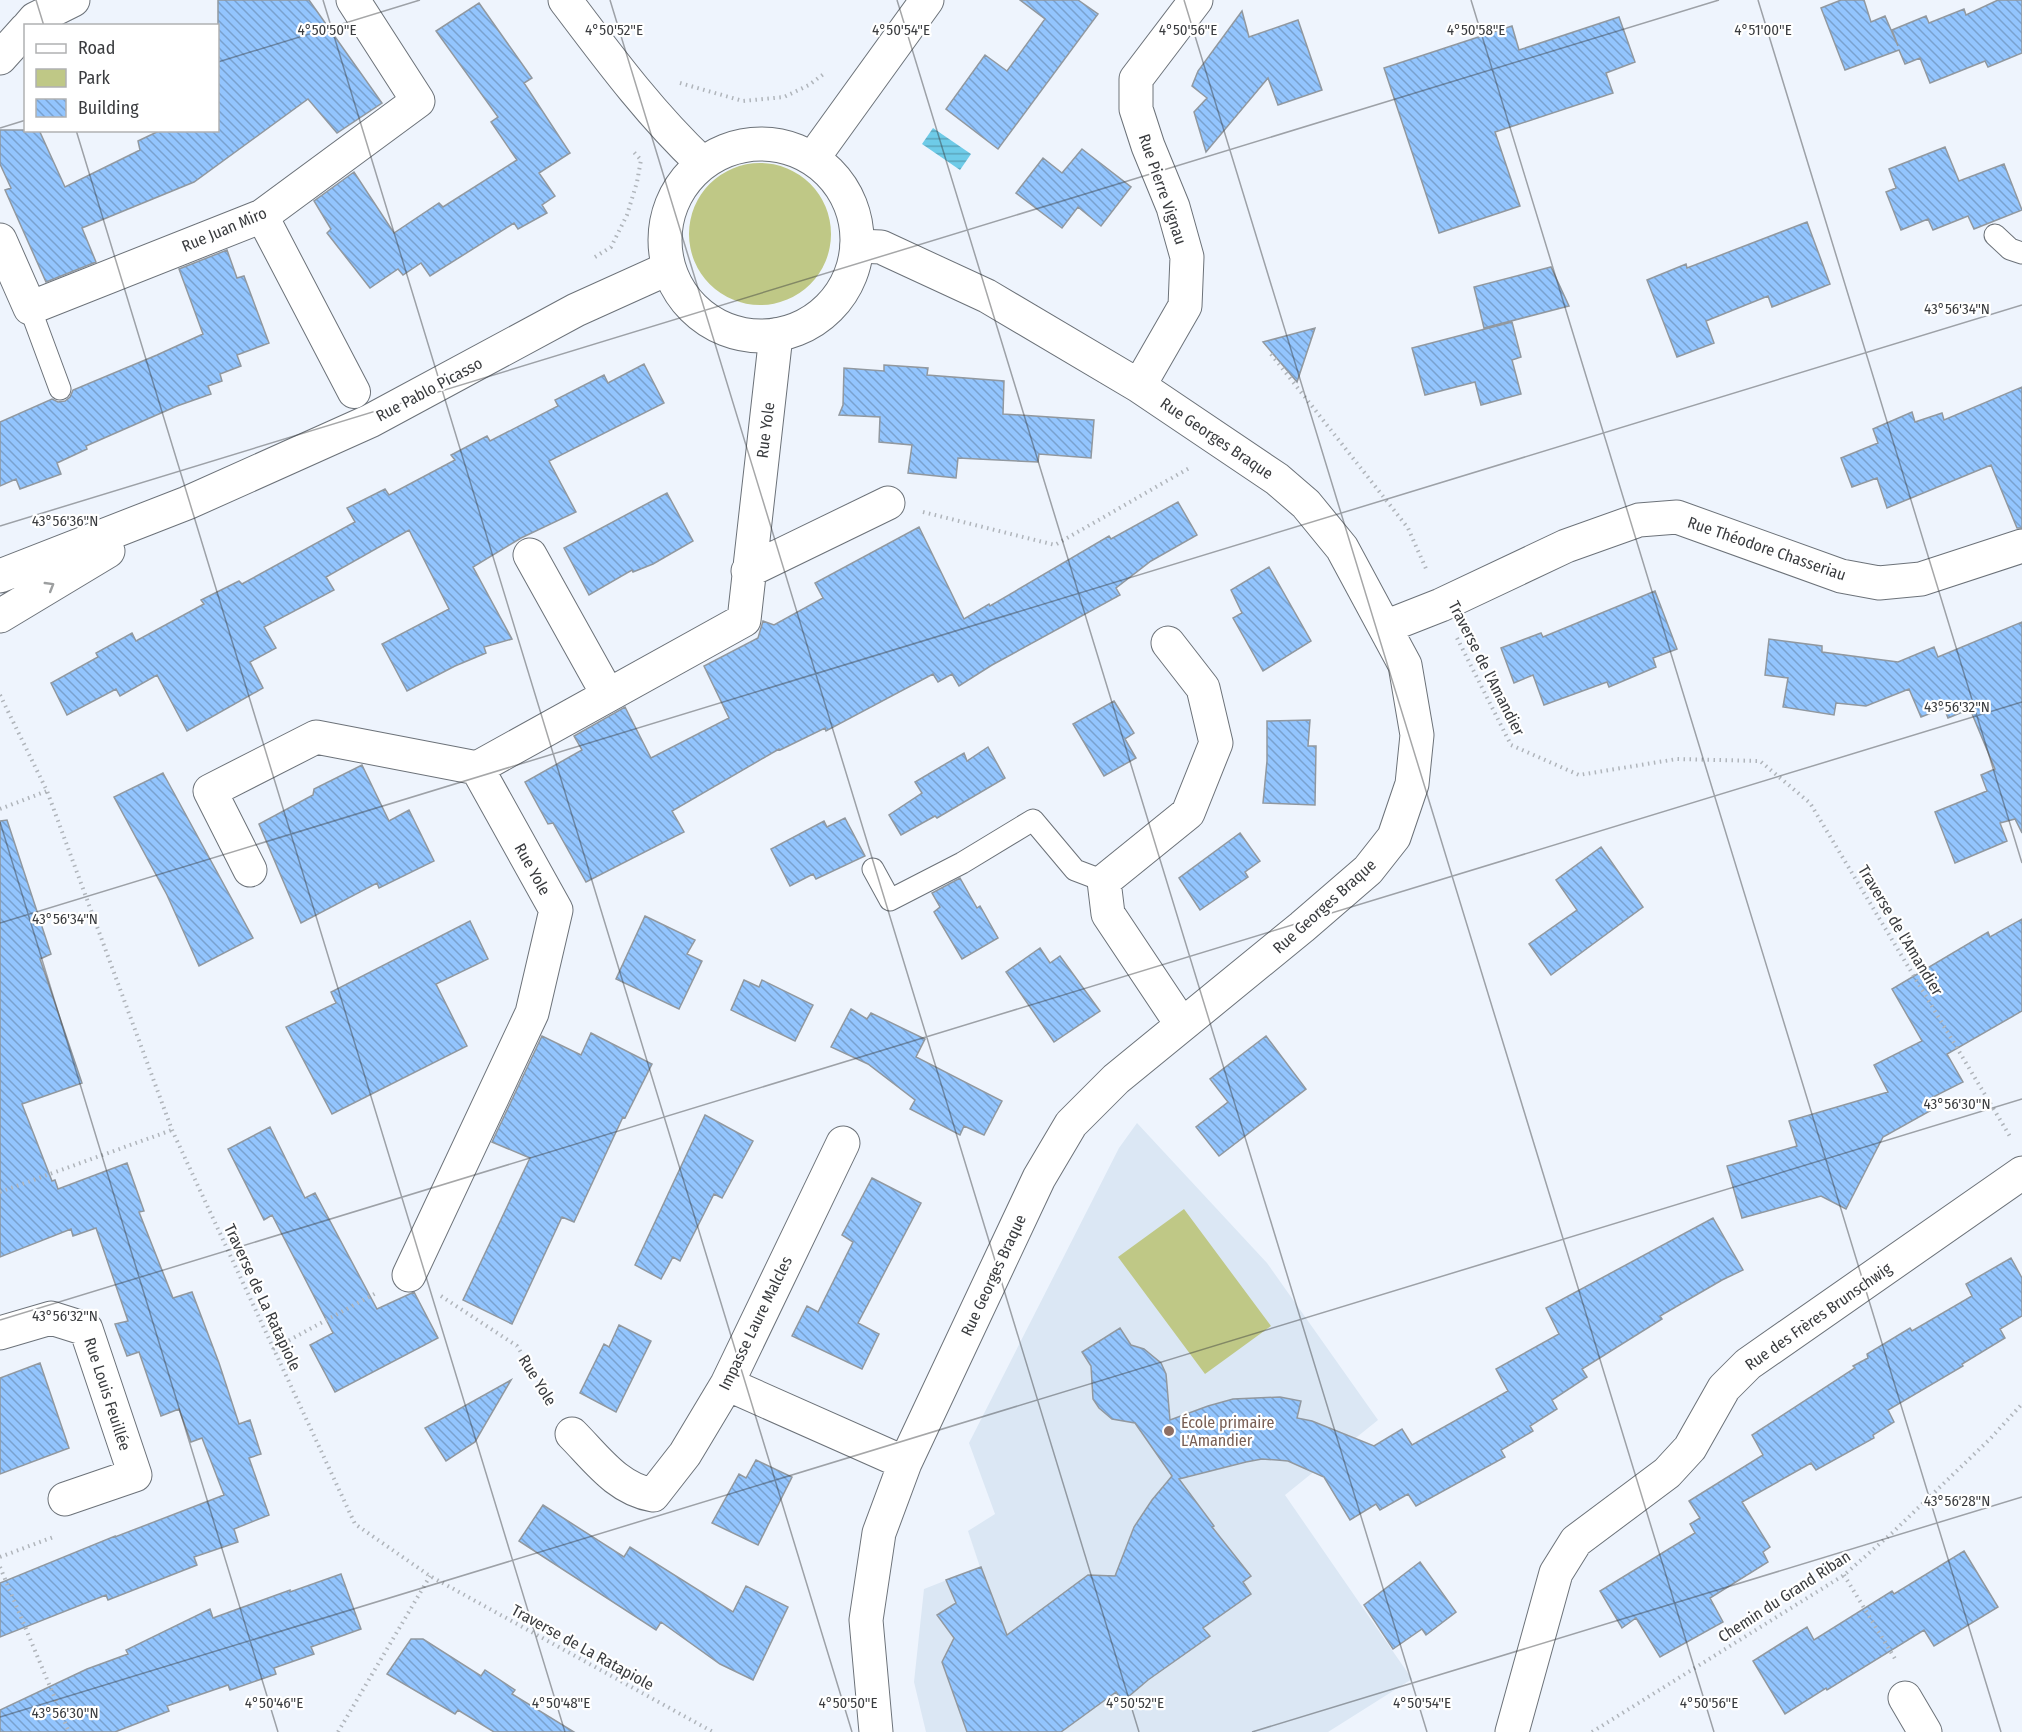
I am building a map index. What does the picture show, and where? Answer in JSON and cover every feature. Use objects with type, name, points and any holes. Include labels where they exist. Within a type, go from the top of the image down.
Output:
[{"type":"street","points":[[30,24],[34,19],[73,0]]},
{"type":"street","name":"Rue Juan Miro","points":[[30,308],[262,216],[418,101],[353,0]]},
{"type":"street","points":[[565,0],[640,97],[678,141],[702,163]]},
{"type":"street","points":[[813,158],[927,0]]},
{"type":"street","name":"Rue Pierre Vignau","points":[[1139,386],[1185,306],[1187,257],[1173,207],[1148,146],[1136,108],[1136,79],[1196,0]]},
{"type":"street","points":[[0,58],[24,31]]},
{"type":"street","points":[[757,143],[787,147],[813,158],[833,175],[848,196],[856,220],[857,246],[852,272],[841,295],[823,314],[801,327],[776,335],[749,335],[722,328],[699,313],[680,293],[669,268],[664,239],[669,210],[682,184],[702,163],[728,149],[757,143]]},
{"type":"street","points":[[262,216],[354,392]]},
{"type":"street","points":[[0,240],[30,308]]},
{"type":"street","name":"Rue Georges Braque","points":[[857,246],[881,247],[987,296],[1139,386],[1229,445],[1277,479],[1306,504],[1342,548],[1406,665],[1417,735],[1412,784],[1395,837],[1368,870],[1116,1079],[1071,1124],[1039,1178],[905,1463],[879,1533],[866,1620],[876,1732]]},
{"type":"street","name":"Rue Pablo Picasso","points":[[0,576],[187,503],[370,421],[576,310],[669,268]]},
{"type":"street","name":"Rue Yole","points":[[409,1275],[532,1013],[556,910],[477,768],[744,620],[776,335]]},
{"type":"street","points":[[748,571],[888,502]]},
{"type":"street","name":"Rue Pablo Picasso","points":[[0,616],[187,503]]},
{"type":"street","name":"Rue Théodore Chasseriau","points":[[1384,627],[1441,604],[1566,546],[1639,520],[1677,517],[1841,576],[1879,583],[1921,579],[2022,546]]},
{"type":"street","points":[[530,555],[608,695]]},
{"type":"street","points":[[1168,643],[1203,688],[1216,743],[1188,813],[1104,881],[1108,914],[1182,1025]]},
{"type":"street","points":[[250,870],[210,790],[316,736],[477,768]]},
{"type":"street","name":"Impasse Laure Malcles","points":[[572,1434],[616,1480],[642,1493],[653,1495],[685,1454],[727,1383],[843,1143]]},
{"type":"street","name":"Rue des Frères Brunschwig","points":[[1512,1732],[1556,1573],[1576,1541],[1667,1473],[1690,1448],[1724,1388],[1748,1364],[2019,1160]]},
{"type":"street","name":"Rue Louis Feuillée","points":[[0,1333],[51,1318],[86,1329],[135,1475],[65,1499]]},
{"type":"street","points":[[727,1383],[905,1463]]},
{"type":"street","points":[[1905,1698],[1925,1732]]},
{"type":"lane","points":[[1995,235],[2010,249],[2022,253]]},
{"type":"lane","points":[[30,308],[60,389]]},
{"type":"lane","points":[[873,869],[890,900],[962,863],[1033,820],[1075,870],[1104,881]]},
{"type":"path","points":[[672,80],[743,101],[784,97],[809,85],[833,67]]},
{"type":"path","name":"Traverse de l'Amandier","points":[[1271,354],[1408,528],[1441,604],[1511,746],[1579,775],[1677,759],[1760,761],[1810,803],[2019,1160]]},
{"type":"path","points":[[888,502],[1055,545],[1229,445]]},
{"type":"path","name":"Traverse de La Ratapiole","points":[[0,695],[47,791],[172,1130],[355,1524],[430,1576],[712,1732]]},
{"type":"path","points":[[0,809],[47,791]]},
{"type":"path","points":[[0,1192],[172,1130]]},
{"type":"path","points":[[273,1349],[409,1275]]},
{"type":"path","name":"Rue Yole","points":[[409,1275],[517,1346],[572,1434]]},
{"type":"path","name":"Chemin du Grand Riban","points":[[1592,1732],[1844,1575],[1893,1533],[1990,1439],[2022,1404]]},
{"type":"path","points":[[0,1567],[69,1732]]},
{"type":"path","points":[[1844,1575],[1905,1676],[1905,1698]]},
{"type":"path","points":[[338,1732],[430,1576]]},
{"type":"shaded area","name":"École primaire L'Amandier","points":[[1137,1123],[1267,1263],[1378,1420],[1285,1495],[1412,1679],[1328,1732],[926,1732],[914,1682],[924,1589],[980,1567],[968,1531],[995,1514],[969,1443],[1119,1148]]},
{"type":"green space","points":[[760,163],[787,168],[810,184],[826,207],[831,234],[826,261],[810,284],[787,300],[760,305],[733,300],[710,284],[694,261],[689,234],[694,207],[710,184],[733,168]]},
{"type":"green space","points":[[1184,1209],[1271,1326],[1205,1374],[1118,1257]]},
{"type":"water","points":[[933,128],[971,154],[960,170],[922,144]]},
{"type":"building","points":[[218,0],[309,0],[382,103],[337,133],[308,99],[194,182],[82,228],[96,262],[46,282],[5,190],[11,188],[0,164],[0,130],[40,132],[65,187],[140,150],[138,141],[157,132],[219,132]]},
{"type":"building","points":[[1020,0],[1078,0],[1098,14],[998,149],[946,109],[985,55],[1007,71],[1045,19]]},
{"type":"building","points":[[1841,0],[1864,0],[1871,22],[1885,16],[1898,46],[1892,30],[1926,16],[1929,23],[1964,9],[1966,15],[1998,0],[2022,0],[2022,53],[1988,67],[1985,61],[1930,83],[1920,58],[1905,64],[1899,50],[1845,70],[1821,8]]},
{"type":"building","points":[[479,3],[532,78],[524,83],[570,153],[539,173],[555,196],[542,205],[547,213],[518,229],[514,223],[430,276],[421,263],[403,275],[398,269],[370,288],[327,233],[331,229],[314,201],[354,172],[394,233],[439,203],[443,207],[517,160],[491,122],[498,117],[436,31]]},
{"type":"building","points":[[1242,11],[1249,37],[1298,20],[1322,90],[1278,105],[1268,78],[1206,152],[1194,112],[1207,98],[1192,86],[1198,71]]},
{"type":"building","points":[[1619,17],[1635,62],[1606,73],[1613,93],[1495,132],[1520,206],[1439,233],[1384,68],[1512,26],[1519,50]]},
{"type":"building","points":[[1945,147],[1959,181],[2004,164],[2022,210],[1974,229],[1968,216],[1933,230],[1928,219],[1901,230],[1886,192],[1896,188],[1889,169]]},
{"type":"building","points":[[1082,149],[1131,187],[1101,226],[1078,207],[1062,228],[1016,193],[1043,158],[1062,173]]},
{"type":"building","points":[[1807,222],[1830,284],[1772,307],[1768,296],[1706,321],[1714,343],[1677,357],[1647,280],[1686,264],[1687,268]]},
{"type":"building","points":[[227,250],[237,278],[244,276],[269,343],[237,355],[241,366],[220,374],[222,381],[208,386],[211,394],[177,406],[86,446],[87,449],[57,463],[61,474],[20,489],[16,479],[0,486],[0,422],[52,399],[58,402],[65,401],[73,390],[203,334],[179,269]]},
{"type":"building","points":[[1551,267],[1569,306],[1484,328],[1474,287]]},
{"type":"building","points":[[1512,322],[1521,357],[1512,360],[1521,394],[1481,405],[1475,382],[1425,395],[1412,348]]},
{"type":"building","points":[[1315,328],[1297,382],[1263,342]]},
{"type":"building","points":[[644,364],[664,403],[549,461],[576,512],[521,538],[473,567],[512,639],[484,647],[486,653],[407,691],[382,644],[449,609],[409,530],[326,577],[334,590],[264,627],[276,648],[250,662],[263,688],[187,731],[157,675],[120,696],[116,689],[67,715],[51,683],[98,657],[96,653],[132,633],[136,641],[204,604],[201,600],[239,581],[242,584],[355,522],[347,508],[385,489],[389,495],[455,460],[451,455],[487,436],[490,441],[558,406],[555,400],[604,375],[608,383]]},
{"type":"building","points":[[884,365],[928,368],[927,375],[1004,381],[1003,414],[1094,420],[1091,458],[1039,454],[1038,462],[958,458],[956,478],[908,473],[912,445],[879,442],[880,417],[839,415],[843,405],[844,368],[884,371]]},
{"type":"building","points":[[2022,387],[2022,528],[2017,528],[1991,465],[1887,508],[1877,478],[1852,487],[1841,458],[1878,443],[1873,429],[1912,412],[1915,422],[1942,413],[1944,420]]},
{"type":"building","points":[[667,493],[693,541],[653,564],[633,572],[632,570],[589,595],[564,548]]},
{"type":"building","points":[[1178,502],[1197,535],[1151,561],[1116,588],[1120,595],[992,665],[959,686],[952,674],[938,682],[933,674],[826,731],[825,728],[779,749],[672,811],[684,832],[586,882],[553,823],[548,824],[525,782],[582,750],[574,736],[625,707],[651,758],[729,718],[704,666],[758,638],[763,621],[774,625],[823,598],[815,583],[919,527],[964,619],[1109,536],[1111,539]]},
{"type":"building","points":[[1269,567],[1311,641],[1263,671],[1233,618],[1242,613],[1231,590]]},
{"type":"building","points":[[1655,591],[1677,649],[1653,658],[1656,667],[1609,687],[1607,682],[1544,705],[1533,675],[1514,683],[1501,648],[1541,633],[1543,637]]},
{"type":"building","points":[[2022,622],[2022,833],[2015,819],[2000,823],[2007,841],[1955,863],[1935,812],[1987,791],[1981,775],[1995,769],[1970,709],[1948,718],[1944,708],[1921,717],[1909,689],[1866,706],[1836,703],[1834,715],[1783,707],[1788,678],[1765,675],[1769,639],[1822,646],[1822,652],[1898,662],[1934,647],[1938,657]]},
{"type":"building","points":[[1114,701],[1134,733],[1125,739],[1136,758],[1104,776],[1073,724]]},
{"type":"building","points":[[1310,720],[1308,746],[1316,746],[1315,805],[1263,803],[1267,761],[1267,721]]},
{"type":"building","points":[[988,747],[1005,778],[937,818],[935,816],[901,835],[889,815],[922,793],[915,782],[964,753],[967,761]]},
{"type":"building","points":[[362,765],[389,821],[409,810],[434,861],[379,888],[377,883],[301,923],[259,824],[313,795],[314,789]]},
{"type":"building","points":[[163,773],[253,938],[199,966],[167,895],[114,797]]},
{"type":"building","points":[[845,818],[865,856],[816,879],[813,874],[790,886],[771,849],[824,821],[827,827]]},
{"type":"building","points":[[7,820],[51,954],[40,959],[82,1083],[22,1104],[52,1181],[55,1180],[58,1189],[127,1163],[144,1211],[139,1212],[173,1298],[192,1292],[239,1424],[250,1420],[261,1454],[249,1458],[269,1515],[234,1529],[238,1542],[194,1557],[197,1565],[108,1600],[106,1595],[0,1637],[0,1583],[224,1495],[202,1438],[191,1442],[179,1409],[161,1416],[139,1352],[127,1356],[115,1324],[128,1321],[96,1228],[73,1236],[71,1229],[0,1257],[0,821]]},
{"type":"building","points":[[1240,833],[1260,861],[1245,872],[1248,877],[1200,910],[1179,878]]},
{"type":"building","points":[[1601,847],[1643,907],[1551,975],[1529,944],[1577,910],[1556,880]]},
{"type":"building","points":[[960,878],[977,908],[980,906],[998,938],[962,959],[934,912],[940,907],[932,893]]},
{"type":"building","points":[[645,916],[695,940],[687,954],[702,961],[679,1009],[616,979]]},
{"type":"building","points":[[2022,919],[2022,1011],[1947,1054],[1963,1082],[1931,1098],[1937,1107],[1883,1137],[1846,1209],[1821,1196],[1742,1218],[1727,1166],[1797,1146],[1789,1121],[1888,1092],[1874,1065],[1922,1041],[1892,989],[1988,932],[1990,937]]},
{"type":"building","points":[[470,921],[488,959],[436,984],[467,1046],[332,1114],[286,1027],[336,1003],[331,992]]},
{"type":"building","points":[[1040,948],[1050,963],[1060,956],[1100,1011],[1054,1042],[1006,972]]},
{"type":"building","points":[[744,980],[759,987],[762,980],[813,1005],[795,1041],[731,1010]]},
{"type":"building","points":[[851,1009],[867,1019],[871,1013],[925,1039],[916,1057],[1002,1101],[984,1135],[964,1126],[960,1135],[910,1109],[915,1100],[868,1064],[831,1047]]},
{"type":"building","points":[[591,1033],[652,1064],[625,1118],[623,1117],[574,1222],[562,1217],[512,1324],[463,1300],[530,1158],[492,1142],[542,1036],[581,1055]]},
{"type":"building","points":[[1266,1036],[1306,1089],[1219,1156],[1196,1127],[1228,1102],[1210,1079]]},
{"type":"building","points":[[705,1115],[753,1141],[722,1198],[714,1194],[680,1261],[673,1257],[661,1279],[635,1265]]},
{"type":"building","points":[[270,1127],[305,1198],[315,1193],[377,1309],[414,1292],[438,1338],[335,1392],[310,1345],[333,1333],[272,1215],[264,1220],[228,1149]]},
{"type":"building","points":[[872,1178],[921,1203],[858,1323],[879,1334],[862,1369],[792,1336],[807,1306],[818,1312],[853,1242],[842,1235]]},
{"type":"building","points":[[1713,1218],[1743,1270],[1660,1316],[1662,1319],[1582,1369],[1587,1377],[1552,1400],[1557,1409],[1530,1426],[1533,1431],[1501,1450],[1505,1457],[1416,1506],[1408,1494],[1380,1510],[1376,1504],[1350,1520],[1324,1477],[1288,1461],[1262,1459],[1179,1479],[1214,1526],[1212,1527],[1251,1576],[1243,1582],[1251,1594],[1203,1628],[1210,1636],[1148,1680],[1122,1702],[1116,1692],[1061,1732],[967,1732],[942,1662],[954,1638],[937,1615],[956,1603],[946,1580],[981,1567],[1007,1635],[1088,1575],[1115,1576],[1134,1527],[1172,1476],[1135,1423],[1112,1419],[1099,1408],[1093,1399],[1091,1366],[1082,1352],[1120,1328],[1131,1345],[1144,1349],[1161,1363],[1166,1374],[1170,1420],[1233,1399],[1280,1397],[1301,1401],[1297,1418],[1312,1421],[1374,1446],[1402,1429],[1412,1445],[1508,1391],[1496,1369],[1559,1334],[1546,1308]]},
{"type":"building","points":[[2011,1258],[2022,1278],[2022,1316],[2000,1329],[2005,1338],[1962,1364],[1963,1366],[1888,1410],[1894,1422],[1873,1435],[1874,1438],[1816,1470],[1811,1463],[1742,1502],[1770,1547],[1763,1552],[1768,1562],[1710,1598],[1723,1622],[1660,1657],[1636,1618],[1622,1628],[1600,1591],[1695,1533],[1690,1524],[1700,1518],[1689,1501],[1763,1455],[1752,1435],[1855,1368],[1853,1366],[1868,1358],[1867,1354],[1910,1328],[1912,1331],[1972,1296],[1966,1284]]},
{"type":"building","points":[[619,1325],[651,1341],[616,1412],[580,1393],[604,1344],[609,1347]]},
{"type":"building","points":[[40,1363],[69,1448],[0,1474],[0,1378]]},
{"type":"building","points":[[511,1380],[475,1442],[446,1461],[425,1428]]},
{"type":"building","points":[[756,1460],[792,1477],[758,1545],[712,1523],[739,1474],[746,1478]]},
{"type":"building","points":[[543,1505],[624,1557],[630,1547],[733,1612],[746,1586],[788,1607],[753,1680],[720,1664],[661,1622],[656,1630],[519,1541]]},
{"type":"building","points":[[1964,1551],[1998,1607],[1934,1646],[1924,1630],[1785,1714],[1753,1661],[1807,1627],[1814,1640],[1892,1591],[1894,1594]]},
{"type":"building","points":[[1420,1562],[1456,1612],[1426,1635],[1422,1629],[1393,1649],[1364,1605]]},
{"type":"building","points":[[341,1574],[361,1629],[311,1647],[314,1654],[274,1668],[276,1674],[230,1690],[228,1685],[167,1706],[169,1711],[115,1732],[0,1732],[0,1710],[87,1669],[128,1654],[126,1650],[210,1609],[213,1618]]},
{"type":"building","points":[[411,1639],[423,1639],[481,1676],[485,1670],[515,1690],[512,1694],[574,1732],[494,1732],[458,1710],[455,1714],[387,1674]]},
{"type":"place","name":"École primaire L'Amandier","points":[[1169,1431]]}]
